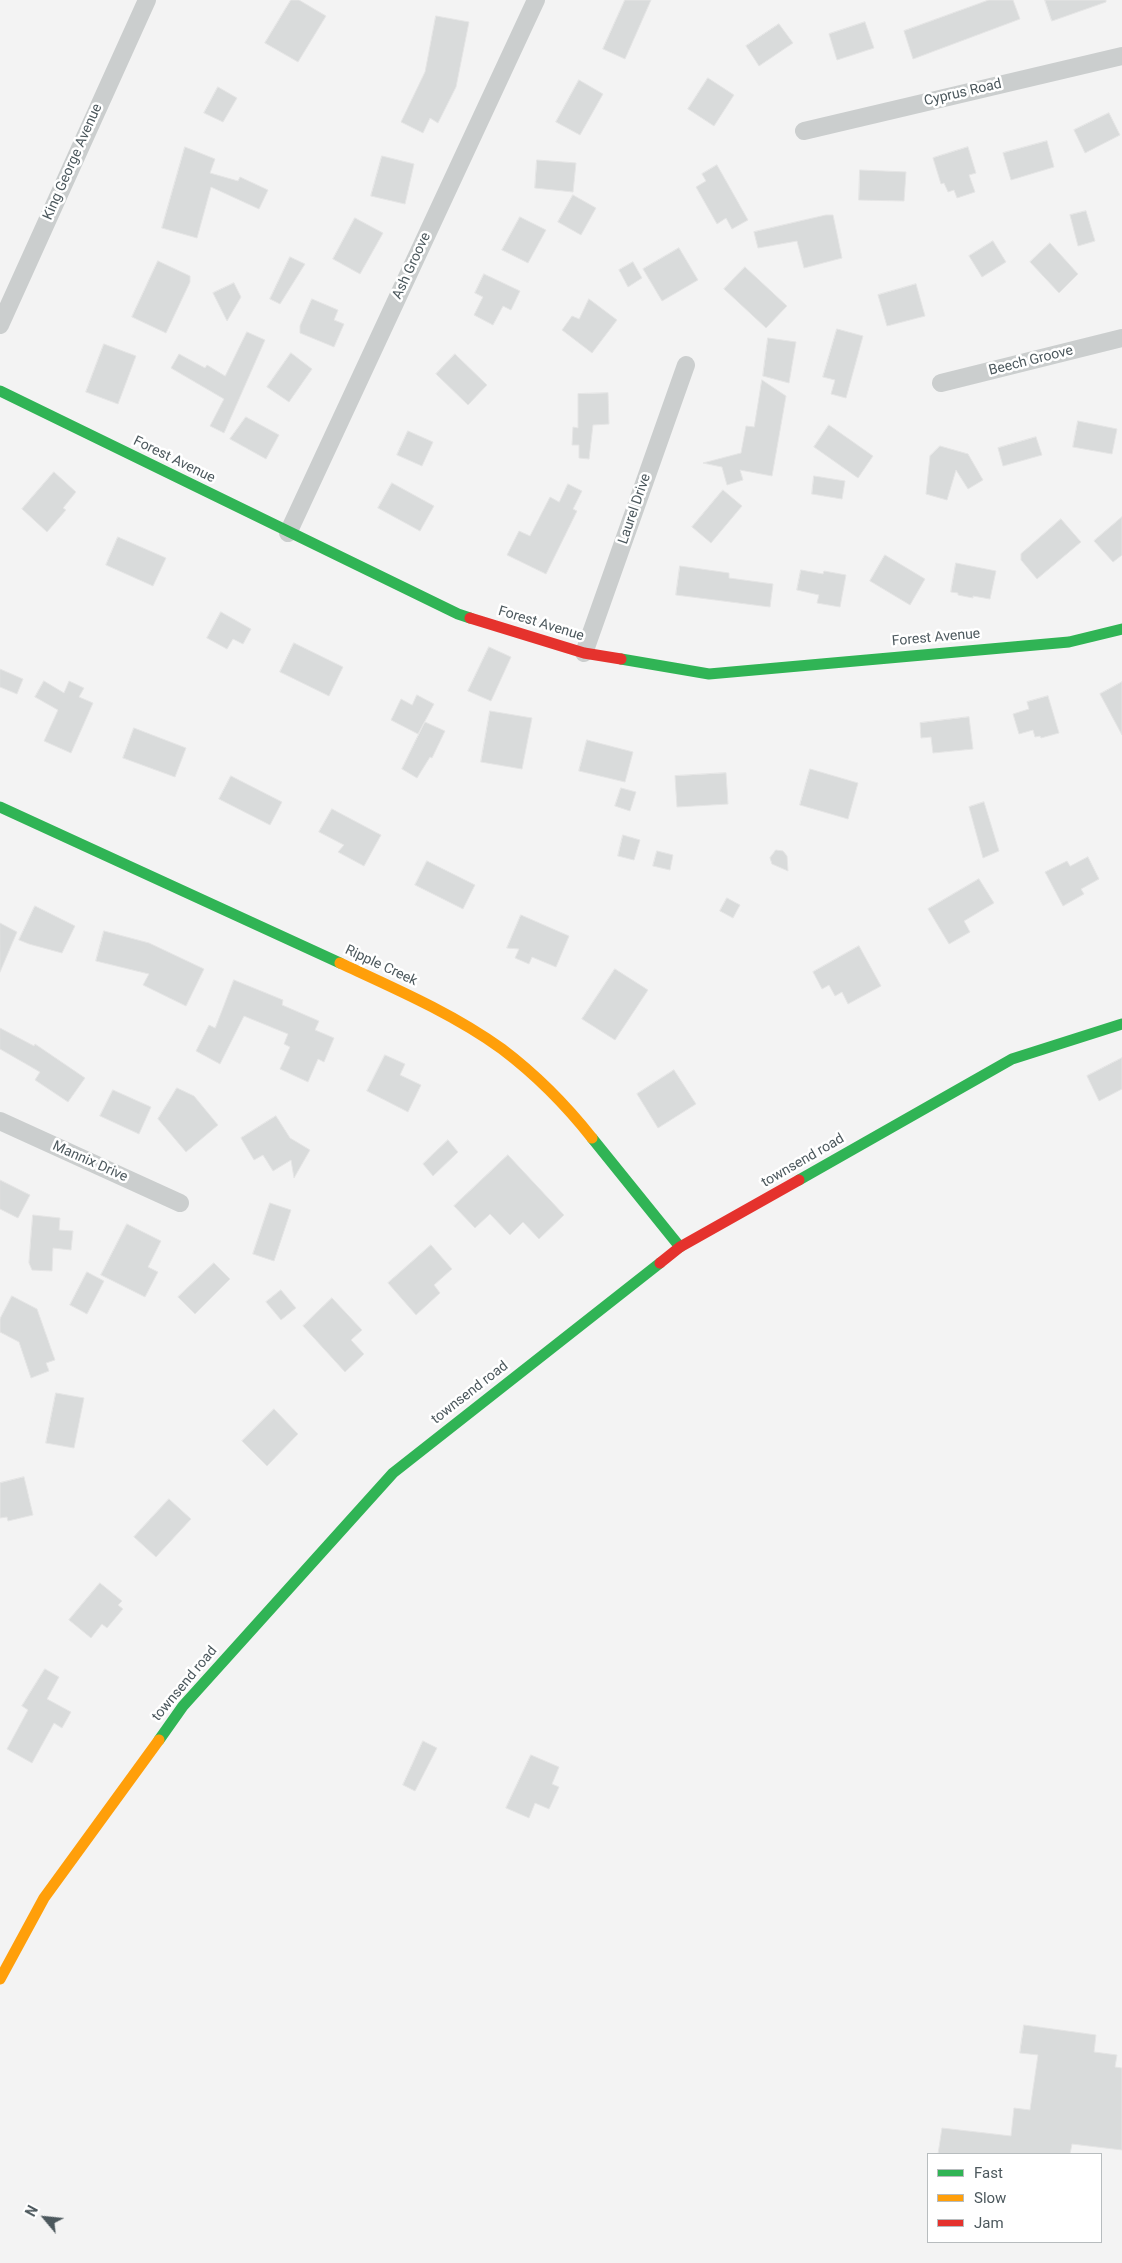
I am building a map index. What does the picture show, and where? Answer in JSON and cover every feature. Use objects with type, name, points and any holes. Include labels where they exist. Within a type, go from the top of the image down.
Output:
[{"type":"street","name":"King George Avenue","points":[[0,325],[147,0]]},
{"type":"street","name":"Ash Groove","points":[[288,532],[536,0]]},
{"type":"street","name":"Cyprus Road","points":[[804,131],[1122,56]]},
{"type":"street","name":"Beech Groove","points":[[941,383],[1122,338]]},
{"type":"street","name":"Laurel Drive","points":[[584,653],[686,365]]},
{"type":"street","name":"Forest Avenue","points":[[0,391],[458,614],[584,653],[709,674],[1069,642],[1122,629]]},
{"type":"street","name":"Ripple Creek","points":[[0,807],[428,1004],[502,1050],[567,1107],[680,1248]]},
{"type":"street","name":"townsend road","points":[[0,1979],[44,1898],[183,1706],[393,1473],[680,1248],[1012,1059],[1122,1024]]},
{"type":"street","name":"Mannix Drive","points":[[0,1122],[180,1203]]},
{"type":"building","points":[[291,0],[299,0],[326,16],[298,62],[265,43]]},
{"type":"building","points":[[625,0],[651,0],[625,59],[603,49]]},
{"type":"building","points":[[989,0],[1013,0],[1020,19],[913,59],[904,31]]},
{"type":"building","points":[[1045,0],[1106,0],[1106,2],[1052,21]]},
{"type":"building","points":[[436,16],[469,22],[456,87],[438,123],[430,118],[423,133],[401,122],[425,72]]},
{"type":"building","points":[[865,22],[874,48],[837,60],[829,34]]},
{"type":"building","points":[[779,24],[793,43],[759,66],[746,46]]},
{"type":"building","points":[[708,78],[734,95],[714,126],[688,109]]},
{"type":"building","points":[[579,80],[603,94],[580,135],[556,122]]},
{"type":"building","points":[[218,87],[237,98],[223,122],[204,113]]},
{"type":"building","points":[[1109,113],[1120,135],[1085,153],[1074,130]]},
{"type":"building","points":[[1047,141],[1054,167],[1011,180],[1003,153]]},
{"type":"building","points":[[185,147],[215,159],[210,173],[238,181],[240,177],[268,190],[259,209],[211,187],[197,238],[162,228]]},
{"type":"building","points":[[968,147],[976,173],[969,175],[975,192],[957,198],[954,190],[948,192],[944,183],[941,184],[933,158]]},
{"type":"building","points":[[382,156],[414,164],[405,204],[371,196]]},
{"type":"building","points":[[537,160],[576,163],[573,192],[535,188]]},
{"type":"building","points":[[717,165],[748,220],[732,229],[726,218],[717,224],[696,187],[706,181],[702,174]]},
{"type":"building","points":[[860,170],[906,172],[904,201],[859,200]]},
{"type":"building","points":[[573,195],[596,208],[581,235],[558,222]]},
{"type":"building","points":[[1086,211],[1095,241],[1078,246],[1070,215]]},
{"type":"building","points":[[833,215],[842,258],[804,268],[797,241],[758,248],[754,232]]},
{"type":"building","points":[[520,217],[546,230],[528,263],[502,250]]},
{"type":"building","points":[[355,218],[383,233],[360,274],[333,259]]},
{"type":"building","points":[[993,241],[1006,262],[982,277],[969,256]]},
{"type":"building","points":[[1050,243],[1078,274],[1059,293],[1030,262]]},
{"type":"building","points":[[679,248],[698,280],[662,301],[643,269]]},
{"type":"building","points":[[290,257],[305,264],[280,304],[270,299]]},
{"type":"building","points":[[158,261],[190,276],[190,282],[166,333],[132,317]]},
{"type":"building","points":[[633,262],[642,278],[628,287],[619,270]]},
{"type":"building","points":[[745,267],[787,306],[766,328],[724,289]]},
{"type":"building","points":[[484,274],[520,291],[511,310],[503,306],[493,325],[474,315],[483,297],[475,293]]},
{"type":"building","points":[[234,283],[241,297],[227,321],[213,293]]},
{"type":"building","points":[[916,284],[925,316],[887,326],[878,295]]},
{"type":"building","points":[[312,299],[338,310],[334,320],[344,324],[334,347],[300,333],[300,326]]},
{"type":"building","points":[[589,299],[617,320],[592,353],[562,330],[572,316],[579,319]]},
{"type":"building","points":[[837,329],[863,336],[846,398],[831,394],[835,380],[823,377]]},
{"type":"building","points":[[247,332],[265,340],[224,433],[210,426],[224,399],[171,368],[179,354],[205,368],[207,365],[225,376]]},
{"type":"building","points":[[768,338],[796,342],[789,383],[763,376]]},
{"type":"building","points":[[104,344],[136,356],[118,404],[86,392]]},
{"type":"building","points":[[291,353],[312,369],[289,402],[267,387]]},
{"type":"building","points":[[455,354],[487,385],[468,405],[436,374]]},
{"type":"building","points":[[762,380],[786,396],[772,476],[740,470],[743,480],[727,485],[722,467],[703,463],[741,453],[746,426],[754,427]]},
{"type":"building","points":[[608,393],[609,424],[593,425],[589,459],[579,458],[579,445],[572,445],[573,427],[578,428],[578,394]]},
{"type":"building","points":[[246,417],[279,435],[266,459],[230,439]]},
{"type":"building","points":[[1078,421],[1117,429],[1112,454],[1073,447]]},
{"type":"building","points":[[829,425],[873,456],[858,478],[814,447]]},
{"type":"building","points":[[408,431],[433,442],[422,466],[397,455]]},
{"type":"building","points":[[1036,437],[1042,455],[1003,466],[998,448]]},
{"type":"building","points":[[940,446],[968,454],[983,480],[968,489],[956,470],[947,500],[926,494],[930,456]]},
{"type":"building","points":[[54,472],[76,492],[63,508],[66,510],[47,532],[22,509]]},
{"type":"building","points":[[814,476],[845,481],[842,499],[812,494]]},
{"type":"building","points":[[392,483],[434,506],[420,531],[378,508]]},
{"type":"building","points":[[568,484],[582,491],[573,509],[577,511],[546,574],[507,555],[519,531],[530,536],[550,497],[559,502]]},
{"type":"building","points":[[723,490],[742,506],[711,543],[692,527]]},
{"type":"building","points":[[1122,517],[1122,555],[1113,562],[1094,541]]},
{"type":"building","points":[[1061,519],[1081,542],[1037,579],[1021,560],[1021,554]]},
{"type":"building","points":[[118,537],[166,558],[153,586],[106,565]]},
{"type":"building","points":[[885,555],[925,579],[910,605],[870,581]]},
{"type":"building","points":[[956,563],[996,571],[990,599],[973,596],[973,598],[951,592]]},
{"type":"building","points":[[680,566],[729,573],[729,578],[773,584],[770,607],[676,595]]},
{"type":"building","points":[[801,570],[823,574],[824,571],[846,575],[840,607],[817,603],[819,595],[797,590]]},
{"type":"building","points":[[221,612],[251,629],[243,644],[233,639],[227,649],[207,638]]},
{"type":"building","points":[[294,643],[343,667],[329,696],[280,672]]},
{"type":"building","points":[[489,647],[511,657],[491,701],[468,691]]},
{"type":"building","points":[[0,669],[23,679],[17,694],[0,687]]},
{"type":"building","points":[[44,681],[64,693],[69,681],[84,688],[79,697],[93,703],[71,753],[44,741],[58,710],[35,697]]},
{"type":"building","points":[[1122,682],[1122,735],[1100,694]]},
{"type":"building","points":[[417,695],[434,704],[418,734],[391,720],[401,699],[412,705]]},
{"type":"building","points":[[1048,696],[1059,733],[1041,738],[1040,736],[1035,737],[1033,730],[1019,734],[1013,714],[1029,709],[1027,702]]},
{"type":"building","points":[[490,711],[532,718],[522,769],[481,762]]},
{"type":"building","points":[[969,717],[973,749],[933,753],[931,737],[921,738],[920,723]]},
{"type":"building","points":[[425,722],[445,731],[432,758],[430,757],[417,778],[402,769]]},
{"type":"building","points":[[134,728],[186,748],[175,777],[123,758]]},
{"type":"building","points":[[587,740],[633,752],[625,782],[579,771]]},
{"type":"building","points":[[810,769],[858,783],[848,819],[800,805]]},
{"type":"building","points":[[726,773],[728,804],[677,807],[675,776]]},
{"type":"building","points":[[231,776],[282,802],[270,825],[219,799]]},
{"type":"building","points":[[621,788],[636,792],[630,811],[615,806]]},
{"type":"building","points":[[984,802],[999,851],[983,858],[969,807]]},
{"type":"building","points":[[332,809],[381,835],[364,866],[338,852],[344,845],[319,832]]},
{"type":"building","points":[[623,835],[640,840],[634,860],[618,856]]},
{"type":"building","points":[[776,850],[783,851],[787,856],[788,871],[772,864],[770,858]]},
{"type":"building","points":[[657,851],[673,855],[670,870],[653,866]]},
{"type":"building","points":[[1088,857],[1099,879],[1081,889],[1084,894],[1063,906],[1045,872],[1067,861],[1070,866]]},
{"type":"building","points":[[427,861],[475,885],[463,909],[415,885]]},
{"type":"building","points":[[979,879],[994,903],[964,921],[970,932],[949,944],[928,909]]},
{"type":"building","points":[[727,898],[740,905],[733,918],[720,911]]},
{"type":"building","points":[[35,906],[75,926],[62,953],[19,940]]},
{"type":"building","points":[[521,915],[569,936],[556,967],[532,957],[529,964],[515,958],[519,949],[507,948]]},
{"type":"building","points":[[0,923],[17,932],[0,972]]},
{"type":"building","points":[[104,931],[149,943],[204,969],[186,1006],[143,985],[149,974],[96,961]]},
{"type":"building","points":[[859,946],[881,986],[848,1004],[842,992],[835,996],[829,985],[822,989],[813,972]]},
{"type":"building","points":[[615,969],[648,990],[615,1040],[582,1019]]},
{"type":"building","points":[[234,980],[283,1000],[282,1005],[319,1021],[315,1030],[334,1038],[324,1062],[318,1059],[308,1082],[280,1069],[290,1047],[284,1044],[288,1034],[244,1016],[220,1064],[196,1051],[209,1025],[215,1028]]},
{"type":"building","points":[[0,1028],[34,1046],[35,1044],[85,1078],[68,1102],[35,1080],[40,1072],[0,1049]]},
{"type":"building","points":[[385,1055],[405,1064],[400,1075],[421,1085],[408,1112],[367,1091]]},
{"type":"building","points":[[1122,1058],[1122,1089],[1099,1101],[1087,1076]]},
{"type":"building","points":[[674,1070],[696,1104],[658,1128],[637,1094]]},
{"type":"building","points":[[177,1088],[194,1096],[218,1125],[186,1152],[158,1119]]},
{"type":"building","points":[[113,1090],[151,1107],[139,1134],[100,1116]]},
{"type":"building","points":[[276,1116],[290,1138],[310,1150],[294,1178],[291,1160],[273,1171],[263,1155],[254,1160],[241,1138]]},
{"type":"building","points":[[448,1140],[458,1152],[433,1176],[423,1164]]},
{"type":"building","points":[[508,1155],[564,1215],[539,1239],[523,1222],[510,1235],[490,1214],[475,1228],[454,1206]]},
{"type":"building","points":[[0,1180],[30,1195],[18,1218],[0,1209]]},
{"type":"building","points":[[270,1203],[291,1210],[274,1261],[253,1254]]},
{"type":"building","points":[[33,1215],[60,1218],[59,1230],[73,1231],[71,1250],[53,1248],[52,1271],[32,1270],[29,1263]]},
{"type":"building","points":[[127,1224],[161,1241],[148,1267],[158,1272],[145,1297],[101,1275]]},
{"type":"building","points":[[431,1245],[452,1269],[434,1285],[440,1293],[416,1315],[388,1283]]},
{"type":"building","points":[[214,1263],[230,1279],[195,1314],[178,1297]]},
{"type":"building","points":[[87,1272],[104,1281],[87,1314],[70,1305]]},
{"type":"building","points":[[281,1290],[296,1308],[281,1320],[266,1302]]},
{"type":"building","points":[[12,1296],[37,1309],[55,1360],[46,1363],[49,1371],[31,1378],[19,1342],[0,1332],[0,1319]]},
{"type":"building","points":[[332,1298],[362,1330],[351,1340],[364,1354],[345,1372],[303,1326]]},
{"type":"building","points":[[56,1393],[84,1398],[74,1448],[46,1443]]},
{"type":"building","points":[[274,1409],[298,1434],[267,1466],[242,1441]]},
{"type":"building","points":[[24,1477],[33,1515],[8,1521],[7,1517],[0,1518],[0,1483]]},
{"type":"building","points":[[169,1499],[191,1519],[156,1557],[134,1537]]},
{"type":"building","points":[[100,1583],[122,1601],[118,1605],[123,1609],[107,1628],[102,1624],[91,1638],[69,1620]]},
{"type":"building","points":[[45,1669],[59,1677],[47,1699],[71,1712],[62,1728],[54,1723],[32,1763],[7,1749],[28,1710],[22,1706]]},
{"type":"building","points":[[423,1741],[437,1748],[415,1791],[403,1785]]},
{"type":"building","points":[[531,1755],[559,1767],[552,1784],[559,1787],[549,1809],[535,1803],[529,1818],[506,1808]]},
{"type":"building","points":[[1024,2025],[1096,2035],[1094,2052],[1117,2055],[1115,2067],[1122,2068],[1122,2150],[1072,2144],[1070,2153],[938,2153],[942,2128],[1011,2136],[1014,2108],[1030,2110],[1038,2055],[1020,2053]]},
{"type":"traffic: fast","points":[[0,391],[458,614],[470,618]]},
{"type":"traffic: fast","points":[[621,659],[709,674],[1069,642],[1122,629]]},
{"type":"traffic: fast","points":[[0,807],[340,963]]},
{"type":"traffic: fast","points":[[799,1180],[1012,1059],[1122,1024]]},
{"type":"traffic: fast","points":[[592,1138],[680,1247]]},
{"type":"traffic: fast","points":[[159,1740],[183,1706],[393,1473],[660,1263]]},
{"type":"traffic: slow","points":[[340,963],[444,1013],[502,1049],[550,1090],[592,1138]]},
{"type":"traffic: slow","points":[[0,1979],[44,1898],[159,1740]]},
{"type":"traffic: jam","points":[[470,618],[584,653],[621,659]]},
{"type":"traffic: jam","points":[[660,1263],[680,1247],[799,1180]]}]
